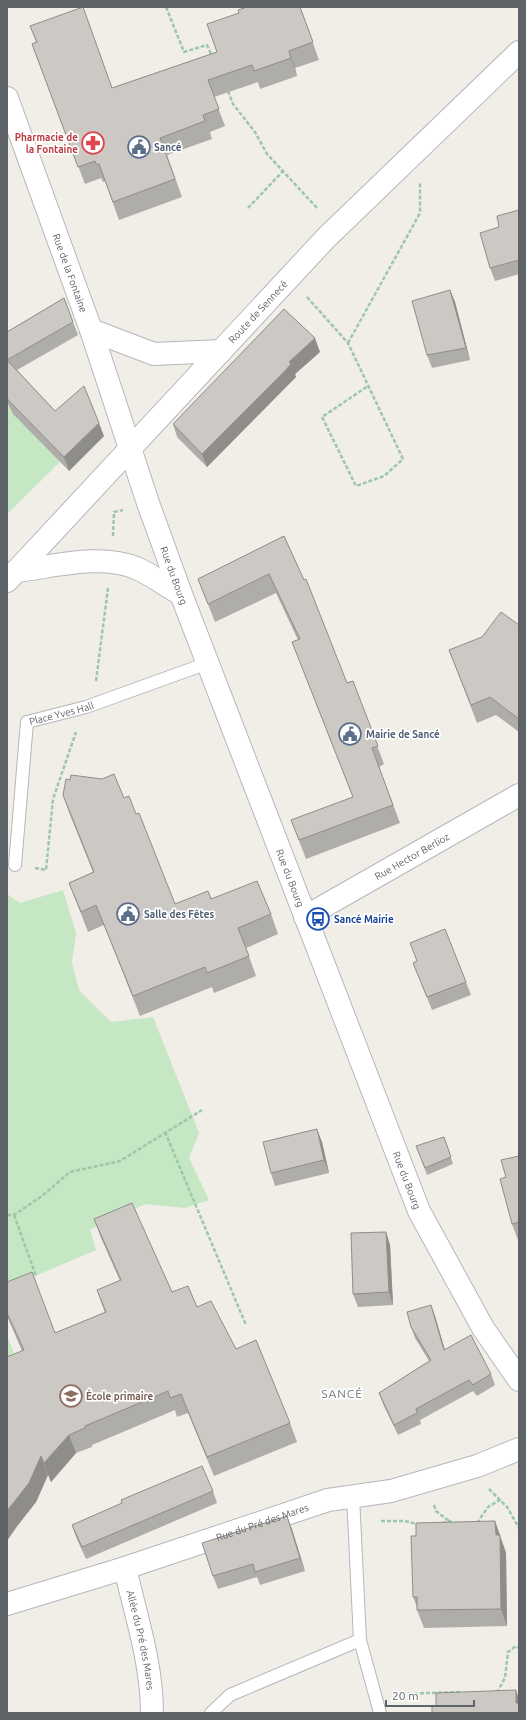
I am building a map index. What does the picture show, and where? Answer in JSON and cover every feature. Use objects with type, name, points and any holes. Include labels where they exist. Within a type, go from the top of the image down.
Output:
[{"type":"street","name":"Route de Sennecé","points":[[12,576],[289,277],[336,229],[519,52]]},
{"type":"street","name":"Rue de la Fontaine","points":[[7,98],[91,330],[130,449]]},
{"type":"street","points":[[91,330],[154,354],[221,351]]},
{"type":"street","name":"Rue du Bourg","points":[[130,449],[181,594],[419,1211],[483,1328],[519,1380]]},
{"type":"street","points":[[12,576],[90,561],[111,561],[135,568],[181,594]]},
{"type":"street","name":"Rue Hector Berlioz","points":[[305,917],[519,795]]},
{"type":"street","name":"Rue du Pré des Mares","points":[[7,1604],[125,1568],[328,1500],[391,1491],[477,1466],[519,1449]]},
{"type":"street","name":"Allée du Pré des Mares","points":[[125,1568],[146,1656],[152,1693],[152,1713]]},
{"type":"lane","name":"Place Yves Hall","points":[[15,865],[27,722],[86,708],[208,663]]},
{"type":"lane","points":[[353,1496],[360,1640],[380,1713]]},
{"type":"lane","points":[[212,1713],[230,1695],[360,1640]]},
{"type":"path","points":[[166,7],[184,52],[207,45],[213,58]]},
{"type":"path","points":[[224,84],[233,104],[255,132],[267,154],[336,229]]},
{"type":"path","points":[[348,343],[420,213],[420,149]]},
{"type":"path","points":[[248,208],[283,171]]},
{"type":"path","points":[[289,277],[348,343],[403,459],[384,476],[356,486],[322,417],[368,386]]},
{"type":"path","points":[[7,1215],[14,1215],[42,1196],[70,1172],[120,1161],[202,1110]]},
{"type":"path","points":[[165,1132],[246,1325]]},
{"type":"path","points":[[14,1215],[36,1276]]},
{"type":"path","points":[[477,1466],[487,1488],[507,1507],[519,1528]]},
{"type":"path","points":[[474,1528],[488,1507],[500,1500]]},
{"type":"path","points":[[354,1521],[405,1521],[420,1525]]},
{"type":"path","points":[[434,1525],[449,1521],[460,1526]]},
{"type":"path","points":[[491,1691],[498,1691],[504,1678],[508,1652],[516,1646],[519,1648]]},
{"type":"path","points":[[374,1694],[467,1692]]},
{"type":"green space","points":[[7,402],[14,414],[60,462],[7,514]]},
{"type":"green space","points":[[63,890],[76,933],[72,963],[79,990],[111,1022],[153,1017],[199,1133],[189,1158],[209,1200],[185,1208],[145,1204],[90,1230],[96,1250],[7,1288],[7,894],[20,903]]},
{"type":"green space","points":[[7,1335],[16,1359],[7,1363]]},
{"type":"building","points":[[83,7],[112,88],[217,52],[207,24],[239,13],[238,10],[247,7],[300,7],[313,42],[289,51],[291,58],[254,71],[252,65],[208,80],[219,109],[203,115],[205,121],[160,138],[175,179],[113,202],[99,164],[96,164],[95,161],[78,167],[32,44],[37,42],[30,26]]},
{"type":"building","points":[[519,210],[519,260],[490,268],[480,233],[499,227],[497,216]]},
{"type":"building","points":[[450,290],[466,348],[427,355],[412,301]]},
{"type":"building","points":[[64,298],[73,322],[7,360],[7,332]]},
{"type":"building","points":[[284,309],[315,338],[289,362],[291,364],[284,372],[202,454],[173,424]]},
{"type":"building","points":[[7,360],[55,411],[84,386],[99,423],[64,457],[7,398]]},
{"type":"building","points":[[284,536],[304,580],[306,579],[347,683],[353,681],[378,746],[372,748],[393,805],[299,840],[291,820],[353,797],[292,642],[300,639],[269,574],[208,604],[198,579]]},
{"type":"building","points":[[501,612],[519,625],[519,719],[490,697],[471,705],[449,650],[482,637]]},
{"type":"building","points":[[114,774],[124,798],[129,796],[136,814],[139,813],[175,904],[208,891],[211,899],[257,881],[271,914],[238,928],[249,956],[207,973],[205,967],[133,996],[96,905],[81,912],[69,883],[94,872],[63,795],[66,779],[70,780],[71,775],[102,779]]},
{"type":"building","points":[[445,929],[466,982],[427,997],[413,963],[417,961],[410,943]]},
{"type":"building","points":[[317,1129],[324,1160],[271,1173],[263,1142]]},
{"type":"building","points":[[444,1137],[451,1157],[425,1168],[416,1146]]},
{"type":"building","points":[[519,1156],[519,1222],[512,1224],[500,1179],[506,1177],[501,1160]]},
{"type":"building","points":[[132,1203],[172,1292],[188,1286],[197,1307],[211,1301],[236,1349],[256,1340],[290,1423],[207,1457],[181,1394],[170,1398],[168,1391],[85,1426],[85,1428],[69,1435],[44,1463],[41,1456],[29,1483],[7,1511],[7,1357],[24,1350],[7,1313],[7,1282],[32,1272],[55,1333],[106,1312],[97,1290],[121,1280],[94,1219]]},
{"type":"building","points":[[386,1232],[389,1292],[353,1294],[351,1233]]},
{"type":"building","points":[[431,1305],[444,1350],[471,1335],[491,1374],[473,1385],[469,1380],[416,1409],[417,1413],[394,1425],[379,1393],[431,1360],[411,1327],[407,1312]]},
{"type":"building","points":[[202,1466],[213,1491],[82,1547],[72,1525],[122,1503],[121,1500]]},
{"type":"building","points":[[287,1516],[300,1558],[255,1572],[253,1564],[213,1576],[202,1543]]},
{"type":"building","points":[[495,1521],[496,1535],[500,1535],[501,1609],[417,1610],[417,1597],[413,1597],[411,1536],[416,1536],[416,1523]]},
{"type":"building","points":[[516,1690],[516,1703],[519,1703],[519,1713],[432,1713],[432,1706],[436,1706],[436,1693]]},
{"type":"place","name":"Pharmacie de la Fontaine","points":[[93,143]]},
{"type":"place","name":"Sancé","points":[[139,147]]},
{"type":"place","name":"Mairie de Sancé","points":[[350,734]]},
{"type":"place","name":"Salle des Fêtes","points":[[128,914]]},
{"type":"place","name":"Sancé Mairie","points":[[318,919]]},
{"type":"place","name":"École primaire","points":[[71,1396]]},
{"type":"district","name":"SANCÉ","points":[[342,1394]]}]
